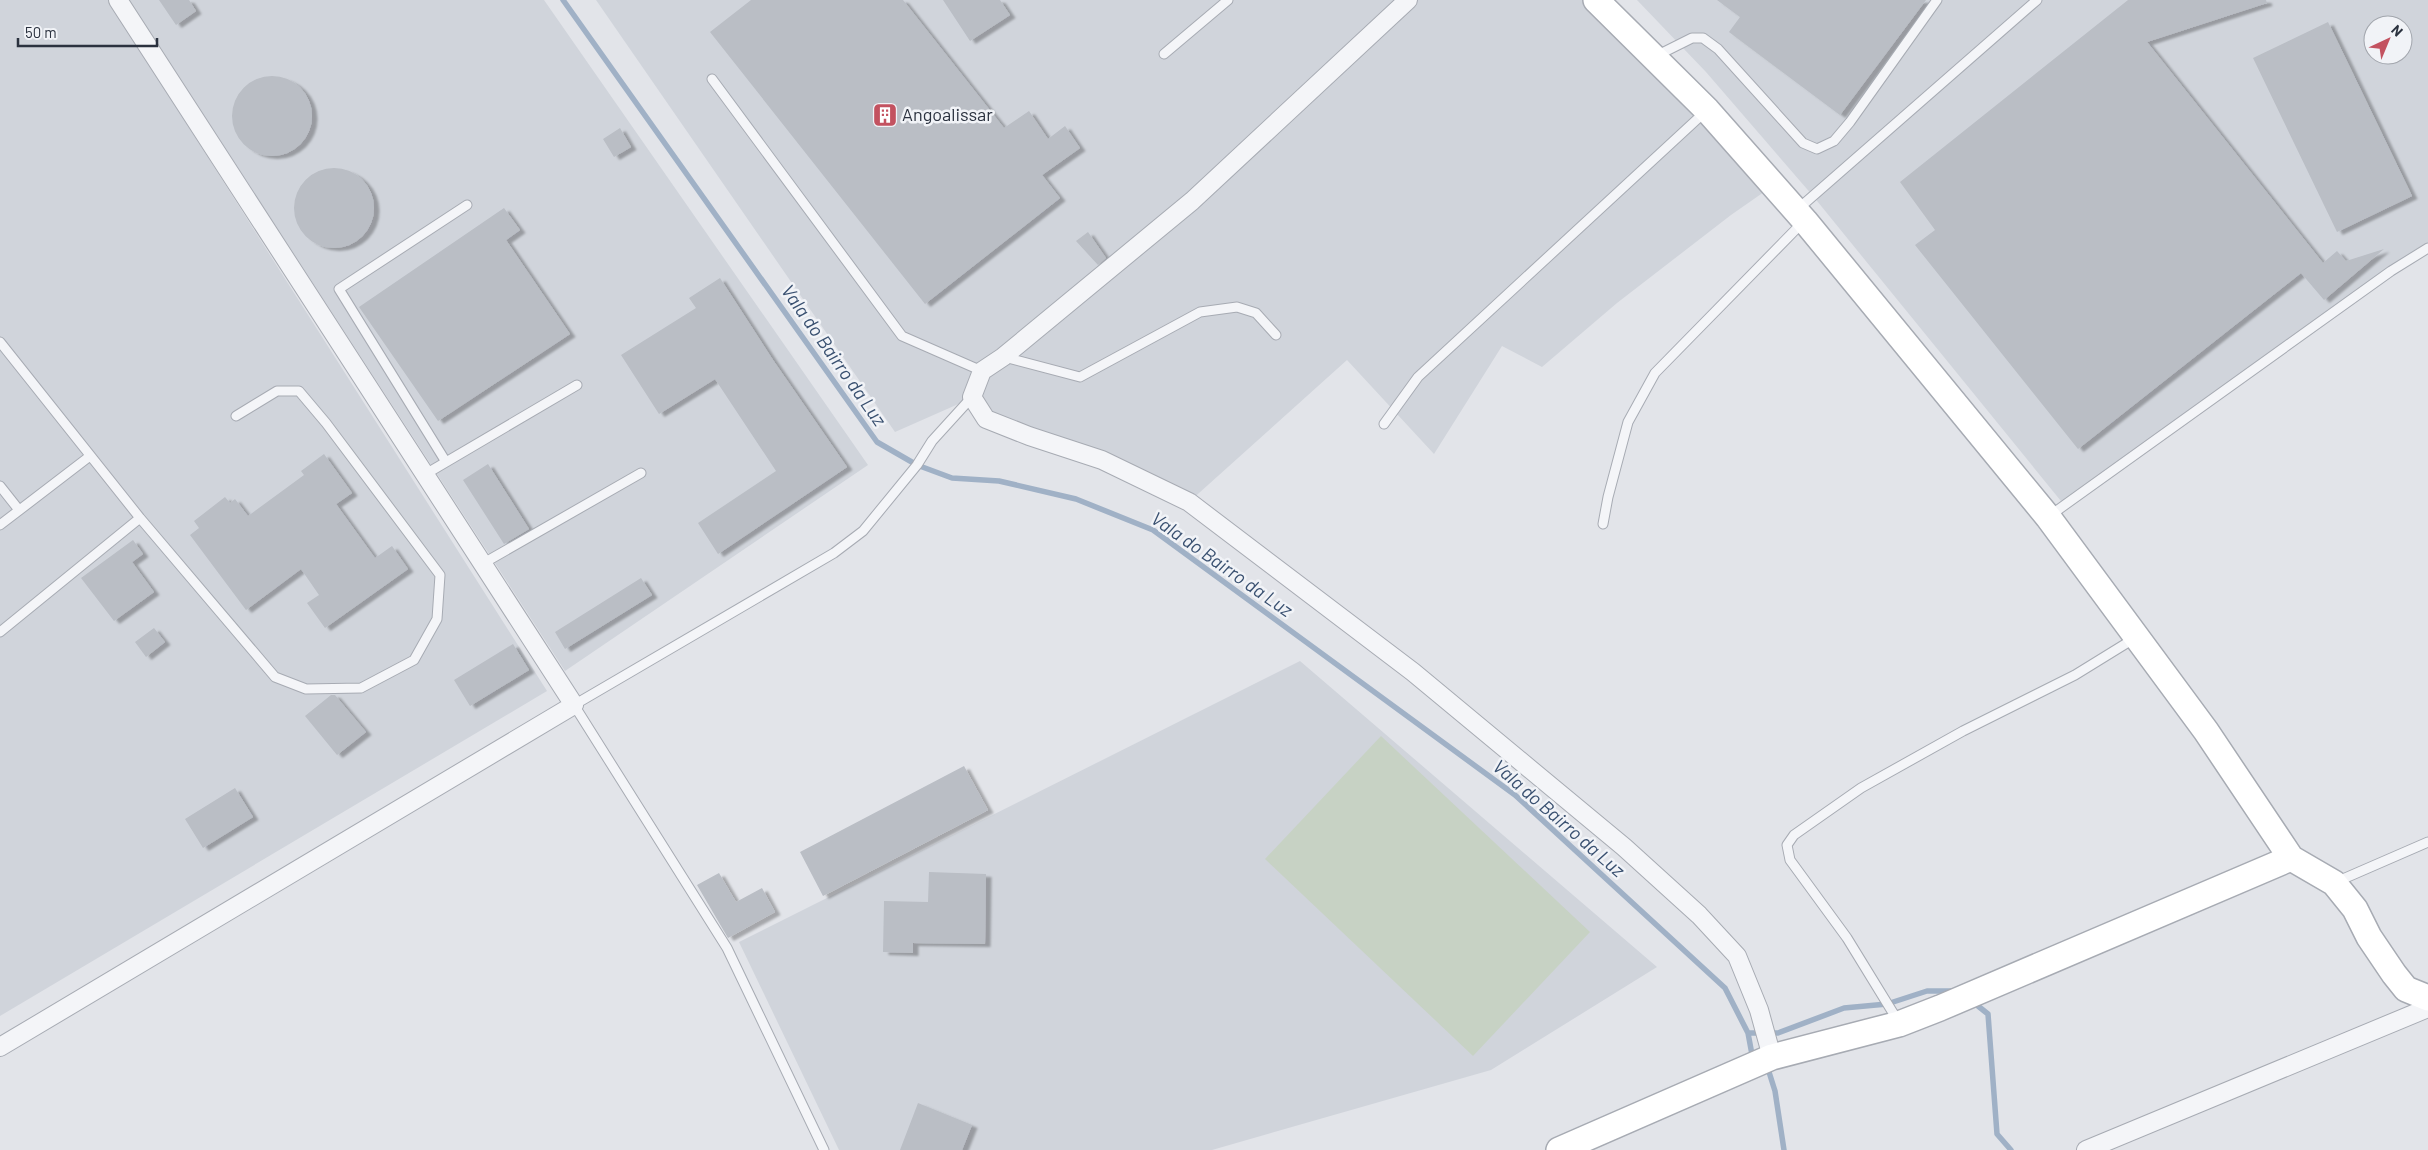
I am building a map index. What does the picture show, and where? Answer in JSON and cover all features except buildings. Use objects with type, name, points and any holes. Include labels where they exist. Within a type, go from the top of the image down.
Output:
[{"type":"street","points":[[0,1047],[574,705],[118,0]]},
{"type":"street","points":[[1408,0],[1192,201],[1003,357],[982,372],[972,398],[986,419],[1029,436],[1102,460],[1189,502],[1413,672],[1624,847],[1699,915],[1737,956],[1759,1010],[1772,1057]]},
{"type":"street","points":[[1596,0],[1707,110],[1800,216],[2048,517],[2206,731],[2291,858],[2334,883],[2356,909],[2369,937],[2406,989],[2428,998]]},
{"type":"street","points":[[1559,1150],[1772,1057],[1899,1024],[2291,858]]},
{"type":"street","points":[[2086,1150],[2428,1008]]},
{"type":"lane","points":[[1164,54],[1228,0]]},
{"type":"lane","points":[[1654,57],[1692,38],[1703,38],[1718,49],[1803,143],[1817,149],[1834,142],[1937,0]]},
{"type":"lane","points":[[1603,524],[1608,497],[1628,422],[1655,373],[1800,216],[2037,0]]},
{"type":"lane","points":[[712,79],[902,336],[982,372]]},
{"type":"lane","points":[[1384,424],[1418,377],[1707,110]]},
{"type":"lane","points":[[446,462],[339,289],[467,205]]},
{"type":"lane","points":[[2048,517],[2392,271],[2428,248]]},
{"type":"lane","points":[[1003,357],[1080,377],[1200,312],[1236,307],[1256,313],[1276,335]]},
{"type":"lane","points":[[0,342],[140,518],[275,677],[306,689],[361,688],[414,660],[437,619],[440,575],[326,423],[299,391],[277,391],[236,416]]},
{"type":"lane","points":[[424,475],[577,386]]},
{"type":"lane","points":[[824,1150],[727,948],[574,705],[834,553],[863,531],[916,465],[932,441],[972,398]]},
{"type":"lane","points":[[0,525],[90,456]]},
{"type":"lane","points":[[482,564],[641,473]]},
{"type":"lane","points":[[0,486],[19,510]]},
{"type":"lane","points":[[0,632],[140,518]]},
{"type":"lane","points":[[1899,1024],[1847,938],[1790,860],[1787,845],[1794,834],[1861,788],[1972,726],[2075,675],[2137,637]]},
{"type":"lane","points":[[2334,883],[2428,842]]},
{"type":"shaded area","points":[[0,0],[108,0],[547,691],[0,1016]]},
{"type":"shaded area","points":[[129,0],[544,0],[868,465],[565,671]]},
{"type":"shaded area","points":[[596,0],[1597,0],[1774,185],[1731,215],[1617,303],[1542,367],[1502,346],[1434,454],[1347,360],[1189,502],[986,419],[972,398],[895,432]]},
{"type":"shaded area","points":[[1637,0],[2428,0],[2428,248],[2065,506],[1813,196],[1706,72]]},
{"type":"shaded area","points":[[1300,661],[1657,967],[1491,1070],[1212,1150],[839,1150],[739,942]]},
{"type":"green space","points":[[1381,736],[1590,932],[1473,1056],[1265,859]]},
{"type":"waterway","name":"Vala do Bairro da Luz","points":[[563,0],[877,442],[917,465],[952,478],[999,481],[1076,499],[1153,530],[1515,795],[1725,988],[1748,1033],[1778,1033],[1844,1008],[1887,1004],[1927,991],[1955,991]]},
{"type":"waterway","points":[[1973,1002],[1988,1014],[1997,1134],[2011,1150]]},
{"type":"waterway","points":[[1748,1033],[1753,1060]]},
{"type":"waterway","points":[[1764,1070],[1769,1072],[1775,1091],[1784,1150]]},
{"type":"place","name":"Angoalissar","points":[[885,115]]}]
